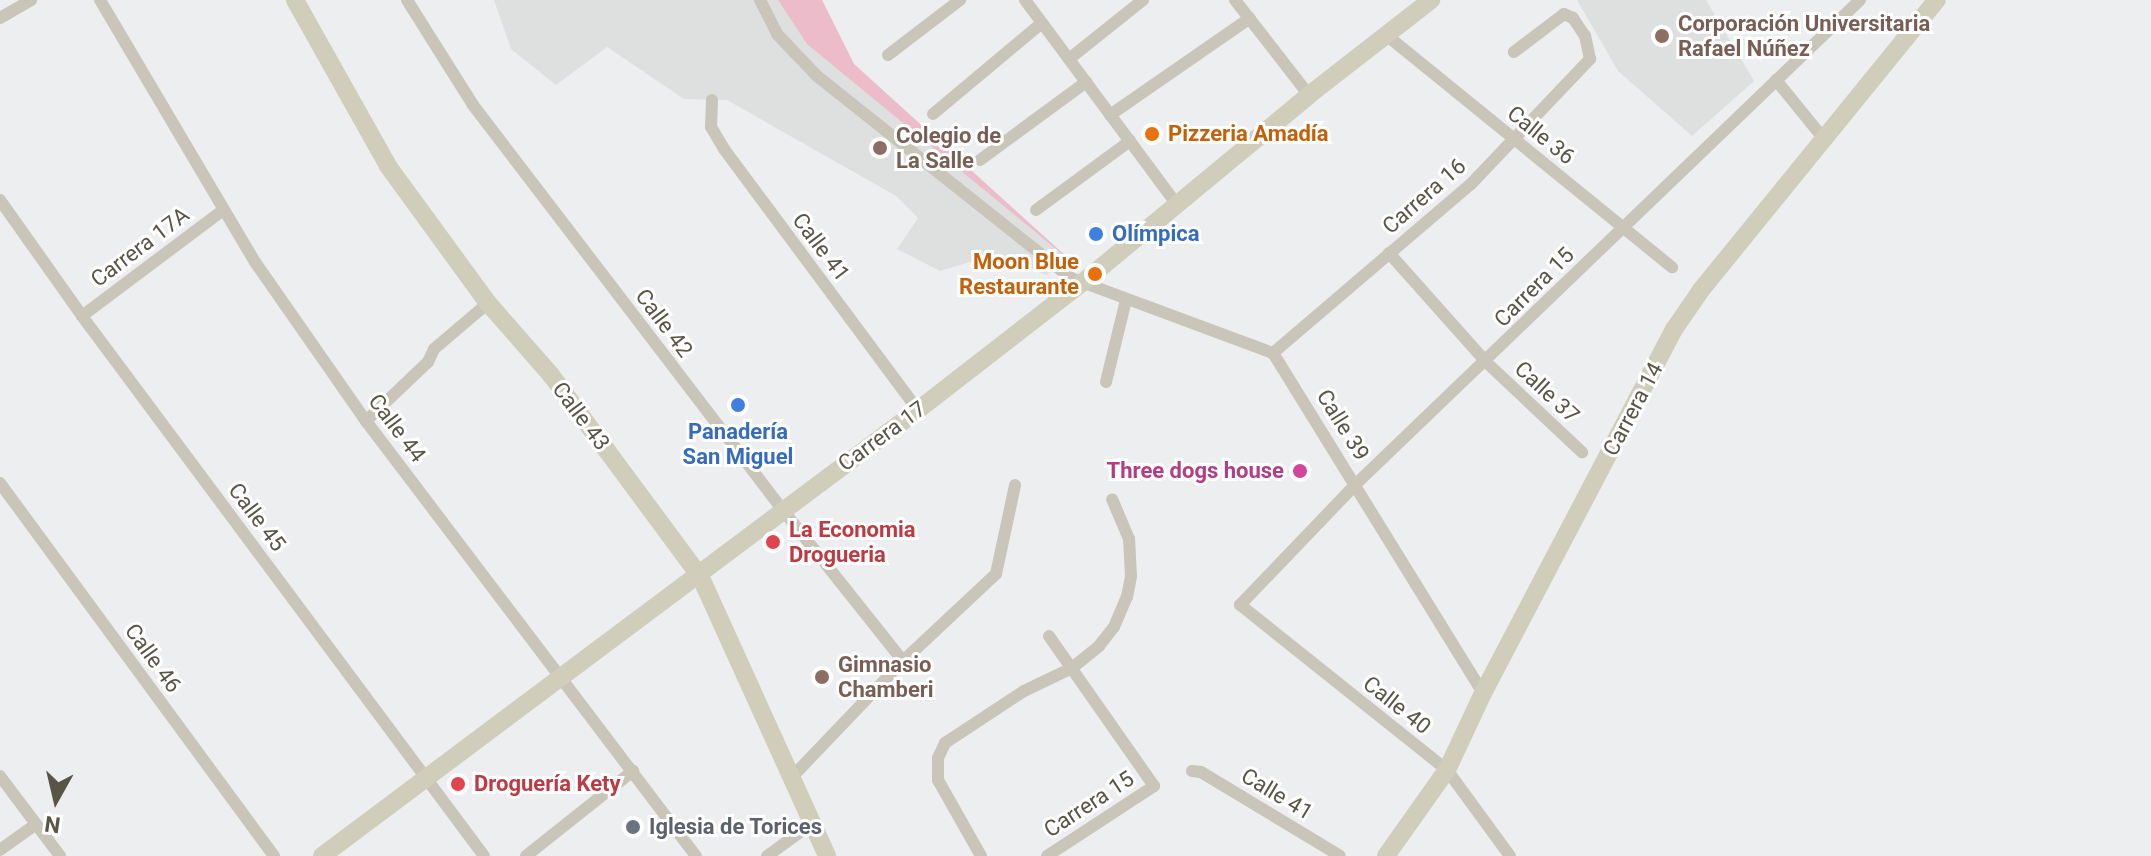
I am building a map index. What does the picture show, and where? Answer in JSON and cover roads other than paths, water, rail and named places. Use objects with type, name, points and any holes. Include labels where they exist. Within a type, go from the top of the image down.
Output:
[{"type":"main road","name":"Calle 43","points":[[295,0],[388,166],[488,303],[551,375],[697,572],[827,856]]},
{"type":"main road","name":"Carrera 17","points":[[322,856],[697,572],[918,410],[1082,283],[1309,95],[1431,0]]},
{"type":"main road","name":"Carrera 14","points":[[1386,856],[1447,770],[1483,693],[1675,328],[1701,290],[1937,0]]},
{"type":"street","points":[[0,18],[31,0]]},
{"type":"street","name":"Calle 44","points":[[100,0],[222,211],[366,421],[562,674],[696,856]]},
{"type":"street","name":"Calle 42","points":[[407,0],[473,105],[782,509],[903,661]]},
{"type":"street","points":[[760,0],[777,34],[817,76],[1054,265],[1082,283],[1273,353]]},
{"type":"street","points":[[888,55],[960,0]]},
{"type":"street","points":[[1025,0],[1177,205]]},
{"type":"street","points":[[1235,0],[1309,95]]},
{"type":"street","name":"Carrera 15","points":[[1240,605],[1356,484],[1860,0]]},
{"type":"street","points":[[1069,59],[1135,3]]},
{"type":"street","name":"Carrera 16","points":[[1273,353],[1516,140],[1590,59],[1585,36],[1573,18],[1564,14],[1514,52]]},
{"type":"street","points":[[1110,115],[1250,18]]},
{"type":"street","points":[[933,114],[1042,23]]},
{"type":"street","name":"Calle 36","points":[[1385,34],[1672,267]]},
{"type":"street","points":[[1776,80],[1824,139]]},
{"type":"street","points":[[980,160],[1086,82]]},
{"type":"street","name":"Calle 41","points":[[712,100],[711,127],[724,149],[918,410]]},
{"type":"street","points":[[1036,210],[1130,141]]},
{"type":"street","name":"Calle 45","points":[[1,205],[484,856]]},
{"type":"street","name":"Carrera 17A","points":[[82,316],[222,211]]},
{"type":"street","name":"Calle 37","points":[[1389,253],[1486,362],[1582,452]]},
{"type":"street","points":[[1106,382],[1126,300]]},
{"type":"street","points":[[366,421],[428,362],[434,349],[488,303]]},
{"type":"street","name":"Calle 39","points":[[1273,353],[1483,693]]},
{"type":"street","name":"Calle 46","points":[[0,483],[274,856]]},
{"type":"street","points":[[793,776],[903,661],[996,574],[1015,485]]},
{"type":"street","points":[[981,856],[938,780],[938,758],[945,743],[963,729],[1024,691],[1072,668],[1099,646],[1114,627],[1127,597],[1131,576],[1129,539],[1112,499]]},
{"type":"street","name":"Calle 40","points":[[1240,605],[1447,770],[1510,856]]},
{"type":"street","points":[[1049,636],[1072,668]]},
{"type":"street","name":"Carrera 15","points":[[1047,856],[1154,786],[1072,668]]},
{"type":"street","points":[[526,856],[633,771]]},
{"type":"street","name":"Calle 41","points":[[1192,771],[1201,772],[1340,856]]},
{"type":"street","points":[[0,776],[60,856]]},
{"type":"street","points":[[767,856],[813,823]]},
{"type":"street","points":[[0,850],[36,824]]},
{"type":"place","name":"Corporación Universitaria Rafael Núñez","points":[[1662,36]]},
{"type":"place","name":"Pizzeria Amadía","points":[[1152,134]]},
{"type":"place","name":"Colegio de La Salle","points":[[880,148]]},
{"type":"place","name":"Olímpica","points":[[1096,234]]},
{"type":"place","name":"Moon Blue Restaurante","points":[[1095,274]]},
{"type":"place","name":"Panadería San Miguel","points":[[738,405]]},
{"type":"place","name":"Three dogs house","points":[[1300,471]]},
{"type":"place","name":"La Economia Drogueria","points":[[773,542]]},
{"type":"place","name":"Gimnasio Chamberi","points":[[822,677]]},
{"type":"place","name":"Droguería Kety","points":[[458,784]]},
{"type":"place","name":"Iglesia de Torices","points":[[633,827]]}]
